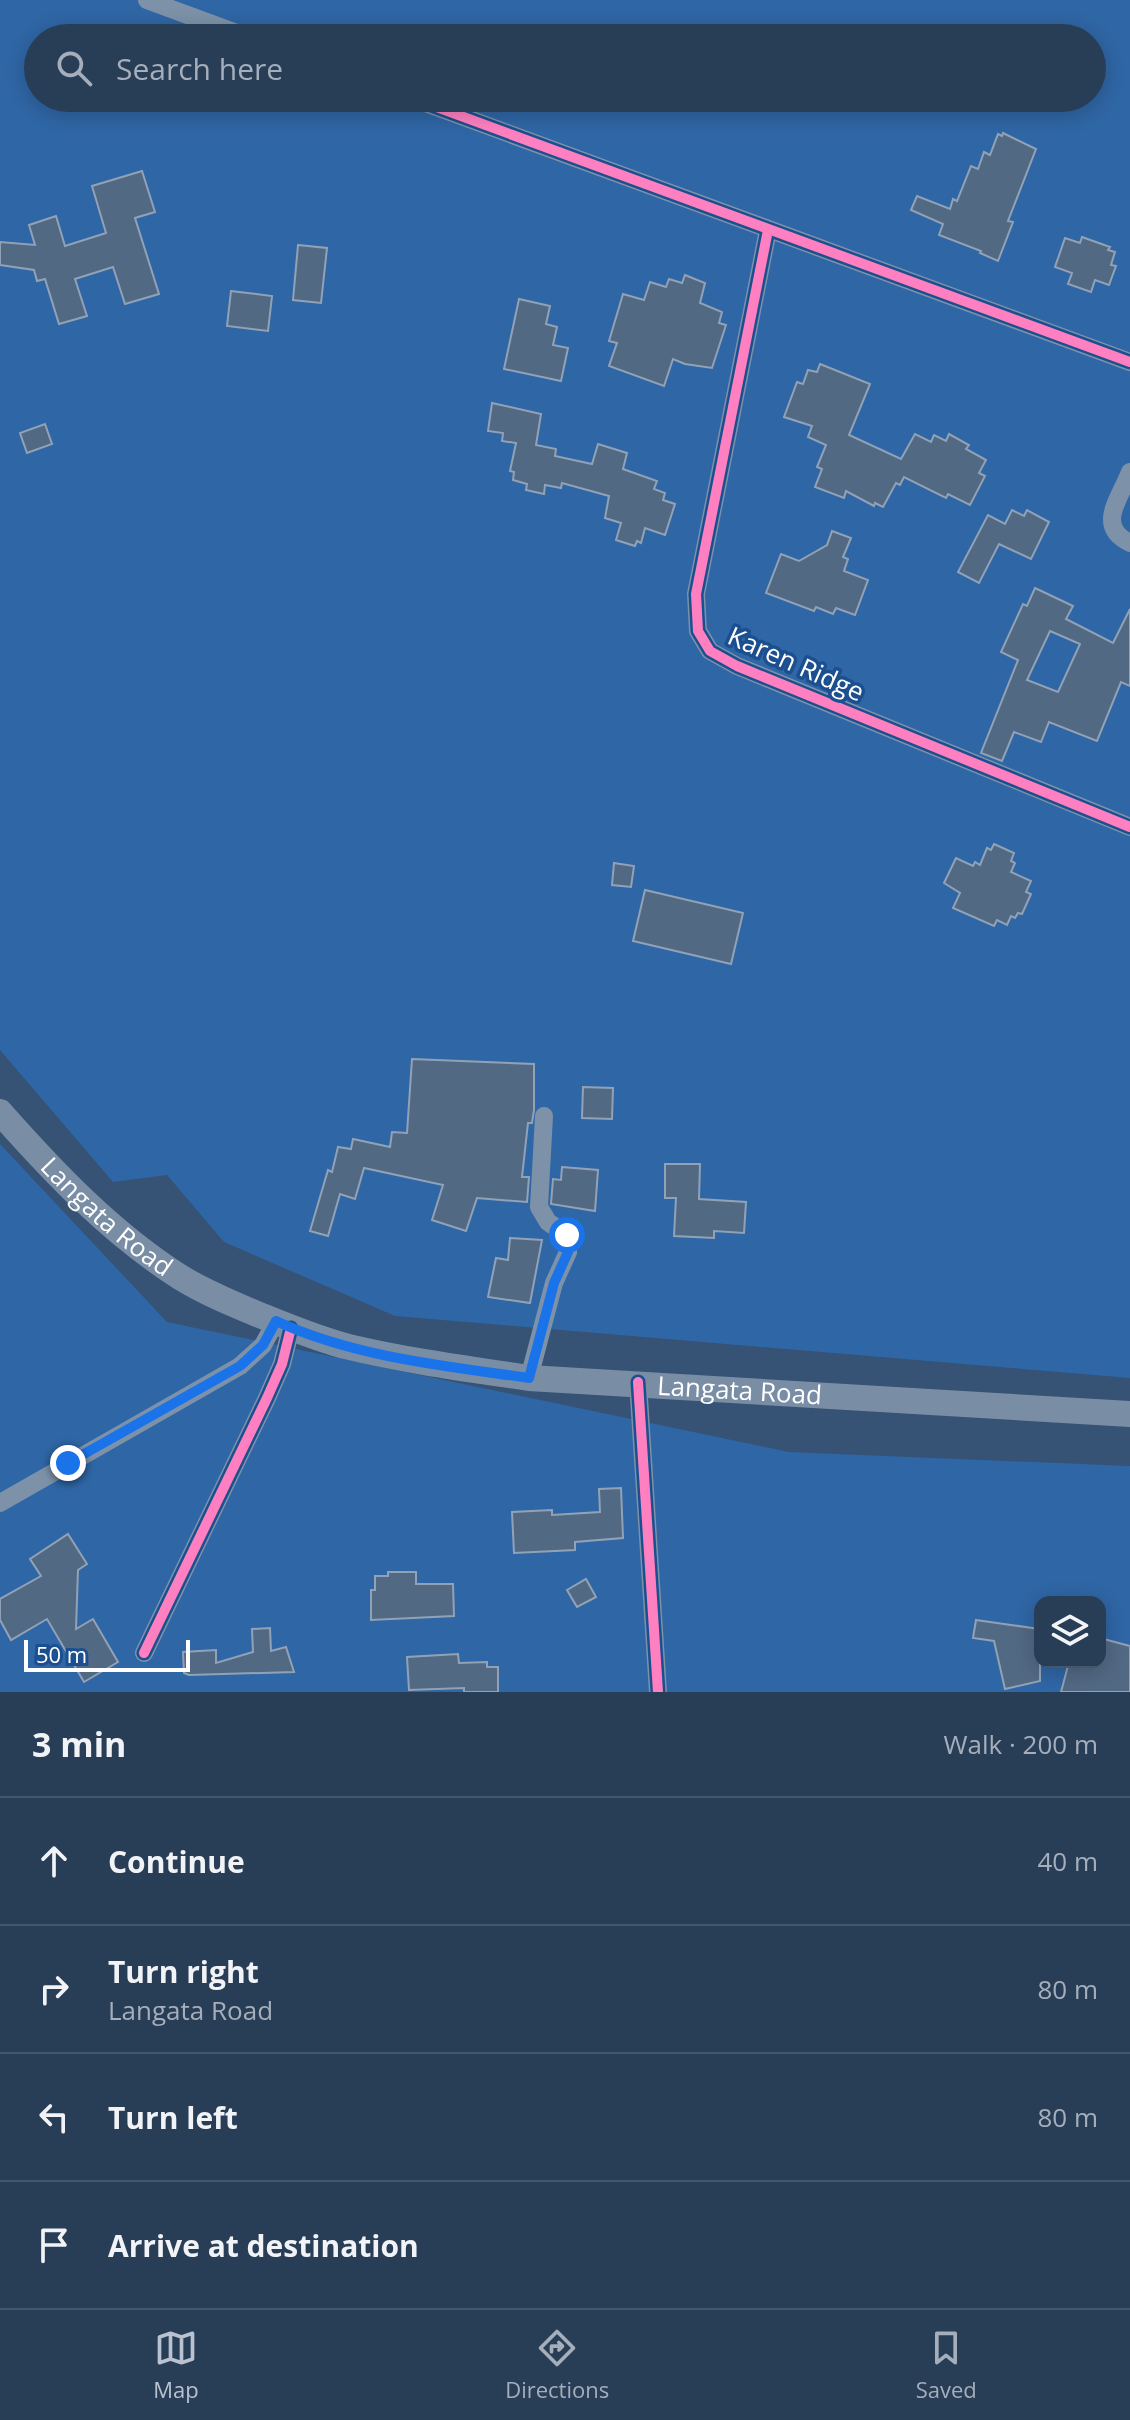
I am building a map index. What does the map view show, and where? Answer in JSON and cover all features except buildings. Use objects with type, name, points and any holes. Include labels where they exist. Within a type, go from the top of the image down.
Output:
[{"type":"main road","name":"Langata Road","points":[[0,1112],[44,1162],[149,1255],[205,1290],[283,1325],[348,1346],[446,1366],[529,1378],[638,1382],[1130,1414]]},
{"type":"street","points":[[147,0],[212,24]]},
{"type":"street","points":[[450,112],[1130,362]]},
{"type":"street","name":"Karen Ridge","points":[[768,230],[696,594],[698,631],[710,651],[737,666],[1130,827]]},
{"type":"street","points":[[1130,472],[1111,514],[1110,524],[1115,533],[1130,543]]},
{"type":"street","points":[[529,1378],[550,1297],[568,1252],[567,1235],[548,1222],[539,1207],[544,1116]]},
{"type":"street","points":[[0,1503],[240,1366],[283,1325]]},
{"type":"street","points":[[144,1653],[282,1364],[283,1325]]},
{"type":"street","points":[[638,1382],[658,1692]]},
{"type":"shaded area","points":[[0,0],[1130,0],[1130,1378],[395,1316],[224,1242],[167,1175],[113,1182],[0,1050]]},
{"type":"shaded area","points":[[0,1144],[167,1322],[789,1452],[1130,1466],[1130,1692],[0,1692]]},
{"type":"cycle path","points":[[450,112],[1130,362]]},
{"type":"cycle path","points":[[768,230],[696,594],[698,631],[710,651],[737,666],[1130,827]]},
{"type":"cycle path","points":[[144,1653],[267,1398],[282,1364],[291,1328]]},
{"type":"cycle path","points":[[638,1382],[658,1692]]},
{"type":"route","points":[[68,1463],[240,1366],[263,1345],[276,1321],[348,1346],[446,1366],[529,1378],[554,1283],[568,1252],[567,1235]]}]
